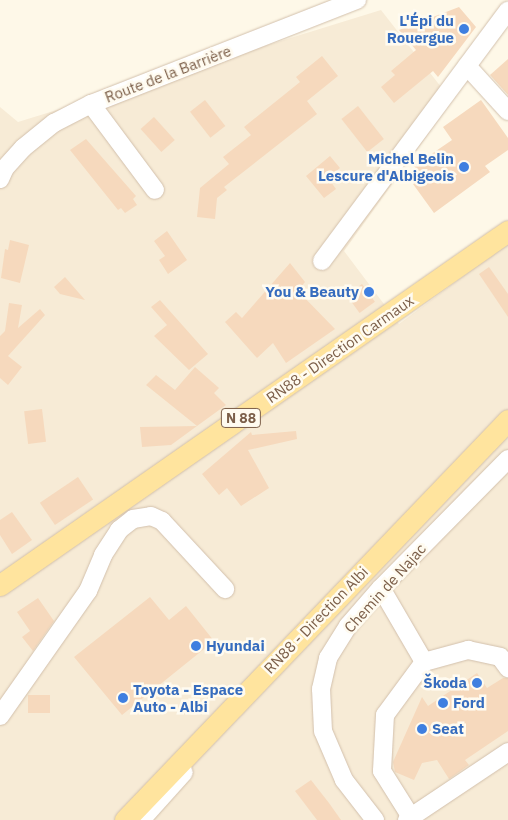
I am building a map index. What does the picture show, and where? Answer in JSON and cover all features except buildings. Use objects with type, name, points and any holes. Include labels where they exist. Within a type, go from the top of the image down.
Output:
[{"type":"main road","name":"RN88 - Direction Carmaux","points":[[0,585],[508,231]]},
{"type":"main road","name":"RN88 - Direction Albi","points":[[124,820],[508,420]]},
{"type":"street","name":"Route de la Barrière","points":[[0,179],[5,168],[23,148],[54,123],[91,104],[357,0]]},
{"type":"street","points":[[322,261],[508,11]]},
{"type":"street","points":[[467,66],[508,111]]},
{"type":"street","points":[[91,104],[155,190]]},
{"type":"street","name":"Chemin de Najac","points":[[375,820],[344,780],[323,732],[321,689],[328,658],[348,626],[381,588],[508,459]]},
{"type":"street","points":[[0,716],[88,591],[103,555],[120,530],[133,519],[151,516],[162,521],[225,589]]},
{"type":"street","points":[[381,588],[424,662]]},
{"type":"street","points":[[141,820],[293,645]]},
{"type":"street","points":[[508,668],[500,657],[468,650],[424,662],[385,715],[382,771],[409,818],[508,752]]},
{"type":"shaded area","points":[[381,10],[452,101],[344,251],[399,324],[508,243],[508,820],[0,820],[0,107],[18,122]]},
{"type":"place","name":"L'Épi du Rouergue","points":[[464,29]]},
{"type":"place","name":"Michel Belin Lescure d'Albigeois","points":[[464,167]]},
{"type":"place","name":"You & Beauty","points":[[369,292]]},
{"type":"place","name":"Hyundai","points":[[196,646]]},
{"type":"place","name":"Škoda","points":[[477,683]]},
{"type":"place","name":"Toyota - Espace Auto - Albi","points":[[123,698]]},
{"type":"place","name":"Ford","points":[[443,703]]},
{"type":"place","name":"Seat","points":[[422,729]]}]
